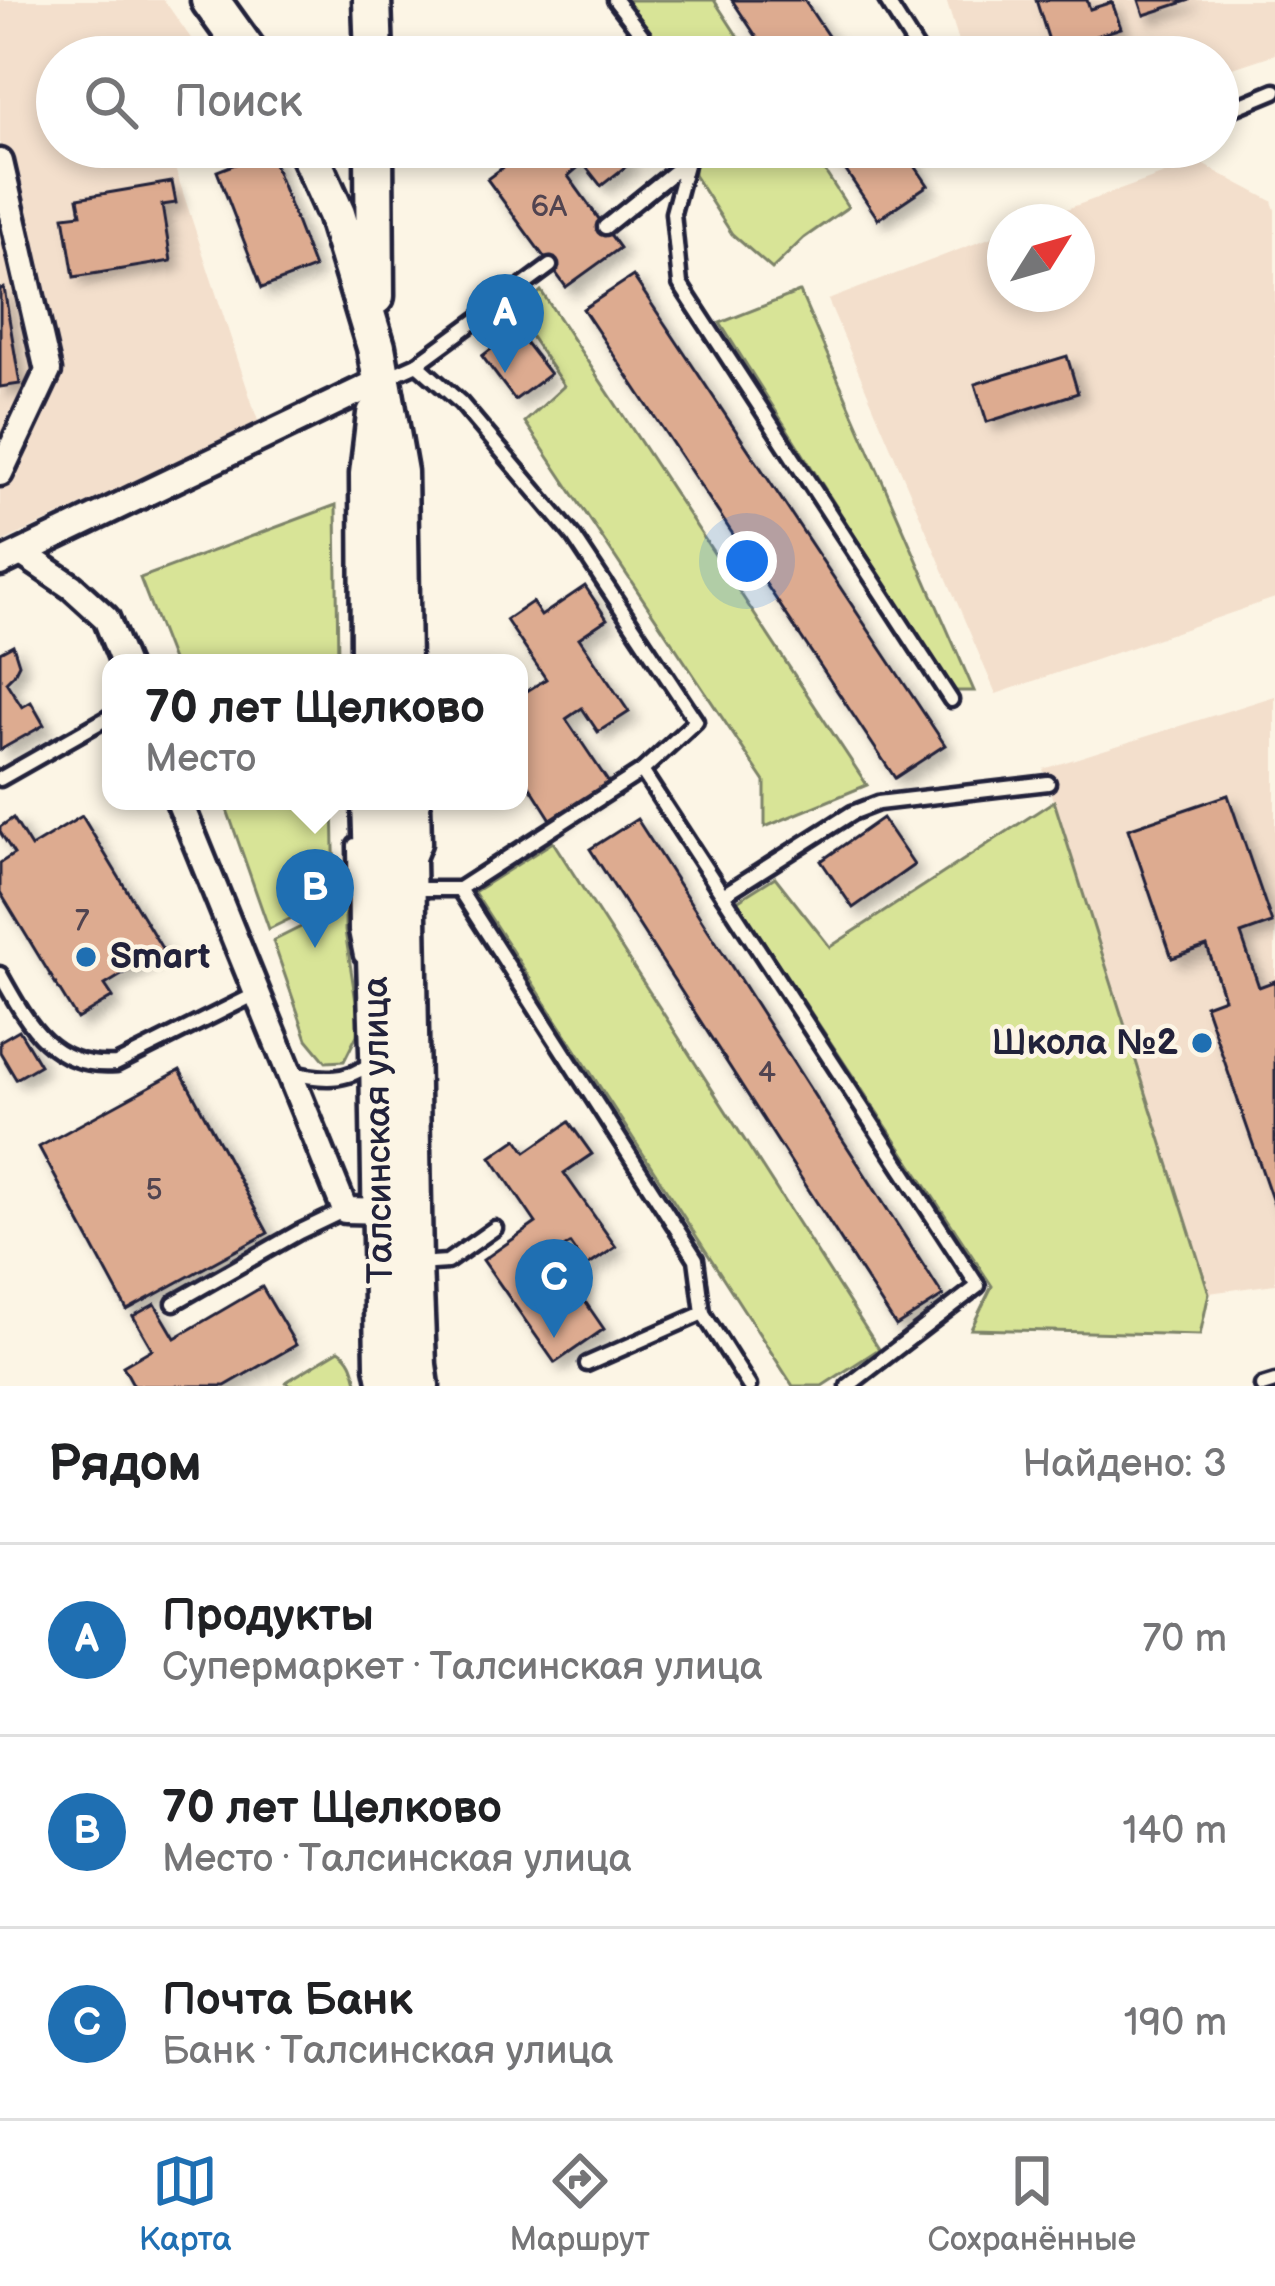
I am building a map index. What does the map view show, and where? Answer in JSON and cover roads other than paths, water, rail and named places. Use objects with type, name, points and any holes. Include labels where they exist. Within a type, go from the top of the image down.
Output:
[{"type":"main road","points":[[210,0],[236,36]]},
{"type":"main road","points":[[372,0],[373,36]]},
{"type":"main road","points":[[315,168],[336,214],[378,364],[398,472],[401,654]]},
{"type":"main road","points":[[370,654],[369,474],[378,364],[374,168]]},
{"type":"main road","name":"Талсинская улица","points":[[370,810],[379,1211],[388,1386]]},
{"type":"main road","name":"Талсинская улица","points":[[405,810],[406,889],[379,1211],[413,1264],[420,1386]]},
{"type":"street","points":[[0,162],[48,371],[0,473]]},
{"type":"street","points":[[11,558],[378,364]]},
{"type":"street","points":[[11,558],[73,587],[106,618],[120,654]]},
{"type":"street","points":[[183,810],[288,1072],[379,1211]]},
{"type":"lane","points":[[615,0],[643,36]]},
{"type":"lane","points":[[886,0],[909,36]]},
{"type":"lane","points":[[1239,106],[1275,91]]},
{"type":"lane","points":[[605,227],[671,168]]},
{"type":"lane","points":[[684,168],[673,213],[680,284],[951,700]]},
{"type":"lane","points":[[378,364],[417,364],[550,266]]},
{"type":"lane","points":[[417,364],[461,404],[574,537],[696,721],[642,771],[459,889],[406,889],[424,844],[423,810]]},
{"type":"lane","points":[[0,779],[102,721]]},
{"type":"lane","points":[[642,771],[978,1286],[848,1386]]},
{"type":"lane","points":[[723,895],[852,813],[878,803],[1048,783]]},
{"type":"lane","points":[[459,889],[697,1259],[703,1313],[748,1386]]},
{"type":"lane","points":[[0,974],[24,1017],[47,1045],[96,1066],[116,1064],[256,994]]},
{"type":"lane","points":[[288,1072],[311,1078],[349,1076],[370,1064],[379,1052]]},
{"type":"lane","points":[[174,1304],[299,1232],[379,1211]]},
{"type":"lane","points":[[413,1264],[447,1262],[495,1228]]},
{"type":"lane","points":[[587,1364],[703,1313]]},
{"type":"lane","points":[[1262,1386],[1275,1382]]},
{"type":"place","name":"Продукты","points":[[505,373]]},
{"type":"place","name":"70 лет Щелково","points":[[315,948]]},
{"type":"place","name":"Smart","points":[[86,957]]},
{"type":"place","name":"Школа №2","points":[[1202,1043]]},
{"type":"place","name":"Почта Банк","points":[[554,1338]]}]
